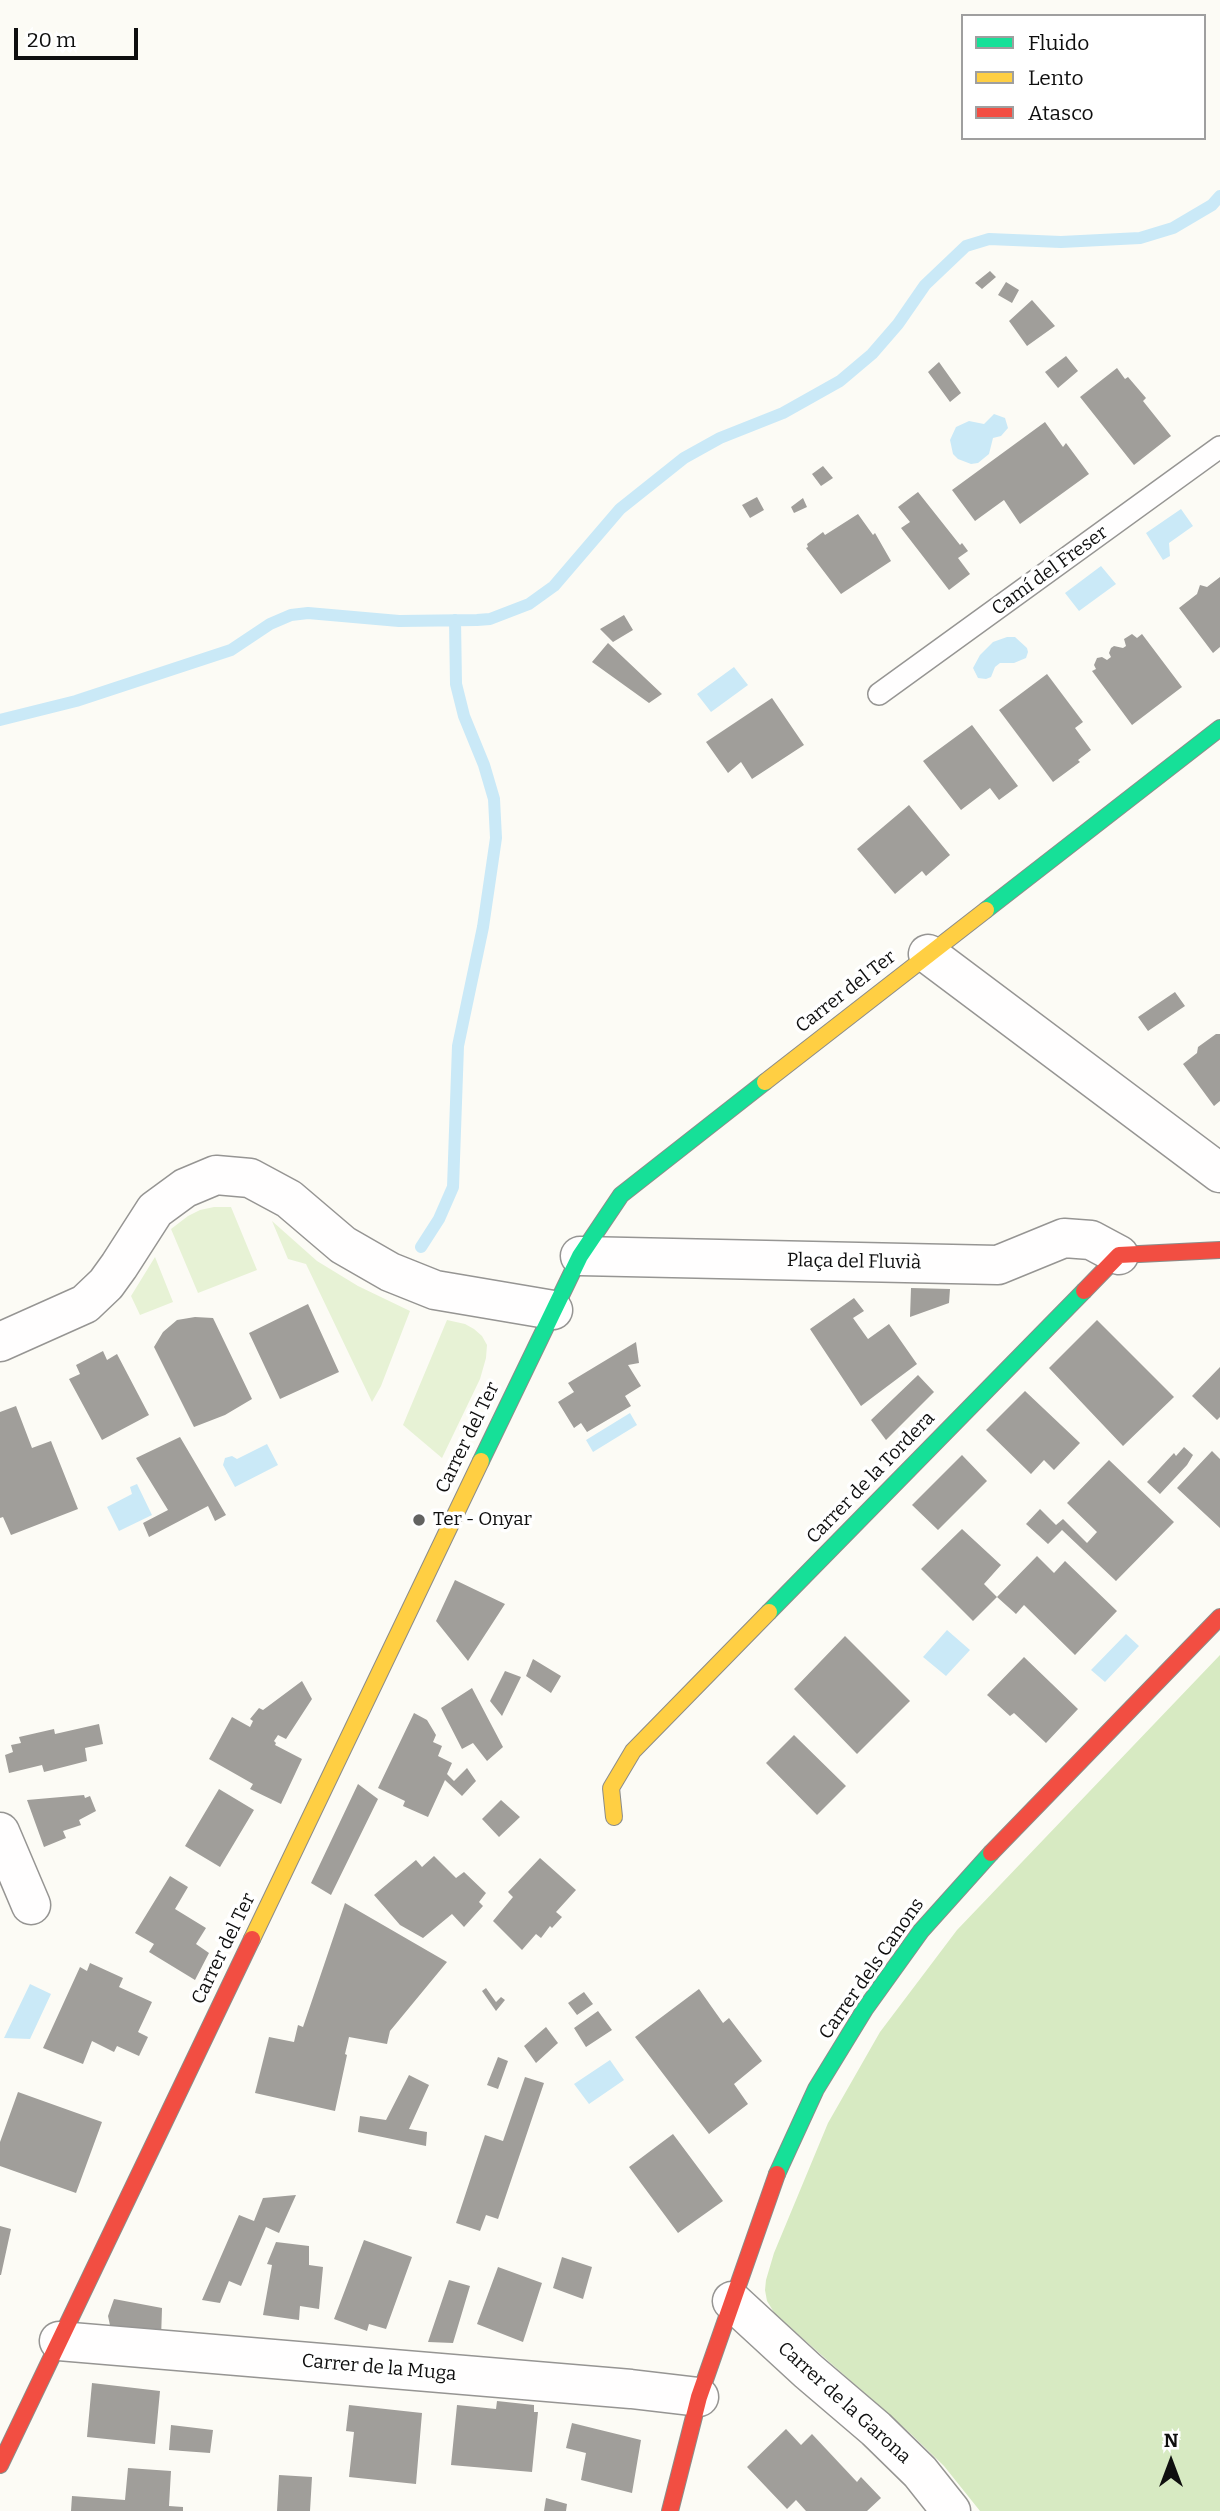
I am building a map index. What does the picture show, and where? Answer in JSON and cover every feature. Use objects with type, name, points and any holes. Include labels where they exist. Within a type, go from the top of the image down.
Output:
[{"type":"street","name":"Carrer del Ter","points":[[0,2465],[553,1310],[580,1256],[621,1195],[1220,728]]},
{"type":"street","points":[[928,954],[1220,1173]]},
{"type":"street","points":[[0,1342],[85,1304],[106,1284],[155,1210],[185,1188],[216,1175],[250,1178],[289,1199],[343,1245],[390,1272],[435,1290],[553,1310]]},
{"type":"street","name":"Plaça del Fluvià","points":[[580,1256],[998,1265],[1064,1238],[1091,1240],[1119,1255]]},
{"type":"street","points":[[1119,1255],[1220,1250]]},
{"type":"street","name":"Carrer de la Tordera","points":[[614,1817],[611,1788],[633,1751],[1119,1255]]},
{"type":"street","name":"Carrer dels Canons","points":[[670,2511],[699,2397],[776,2176],[816,2089],[865,2009],[921,1931],[961,1884],[1220,1617]]},
{"type":"street","points":[[0,1832],[31,1905]]},
{"type":"street","name":"Carrer de la Garona","points":[[732,2301],[876,2429],[920,2472],[951,2511]]},
{"type":"street","name":"Carrer de la Muga","points":[[60,2341],[699,2397]]},
{"type":"lane","name":"Camí del Freser","points":[[879,694],[1220,447]]},
{"type":"green space","points":[[214,1207],[231,1207],[257,1270],[198,1293],[171,1229],[188,1216]]},
{"type":"green space","points":[[272,1221],[317,1261],[358,1286],[410,1311],[381,1386],[372,1402],[306,1264],[288,1259]]},
{"type":"green space","points":[[155,1257],[173,1302],[140,1315],[131,1296]]},
{"type":"green space","points":[[447,1320],[474,1329],[487,1345],[480,1379],[442,1458],[403,1425]]},
{"type":"green space","points":[[1220,1655],[1220,2511],[980,2511],[944,2466],[911,2434],[775,2314],[767,2301],[766,2280],[774,2253],[828,2123],[880,2032],[957,1930]]},
{"type":"water","points":[[994,414],[1005,418],[1008,428],[1001,436],[993,438],[989,454],[978,463],[971,464],[958,459],[953,454],[950,440],[956,427],[969,421],[984,424]]},
{"type":"water","points":[[1181,509],[1193,526],[1169,543],[1170,556],[1163,560],[1146,533]]},
{"type":"water","points":[[1101,566],[1116,584],[1079,611],[1065,593]]},
{"type":"water","points":[[1015,637],[1027,648],[1026,658],[1014,663],[1000,663],[991,677],[978,678],[973,668],[980,655],[993,642]]},
{"type":"water","points":[[734,667],[748,685],[711,712],[697,694]]},
{"type":"water","points":[[630,1413],[637,1425],[593,1452],[586,1440]]},
{"type":"water","points":[[267,1444],[278,1465],[235,1487],[223,1465],[225,1458],[232,1456],[237,1459]]},
{"type":"water","points":[[137,1484],[152,1515],[119,1531],[107,1507],[132,1494],[130,1487]]},
{"type":"water","points":[[947,1630],[970,1650],[946,1676],[923,1657]]},
{"type":"water","points":[[1126,1634],[1139,1646],[1105,1682],[1091,1670]]},
{"type":"water","points":[[30,1984],[51,1994],[30,2039],[4,2038]]},
{"type":"water","points":[[610,2060],[624,2080],[589,2104],[574,2084]]},
{"type":"building","points":[[990,271],[996,277],[982,289],[975,283]]},
{"type":"building","points":[[1006,282],[1019,290],[1012,303],[998,295]]},
{"type":"building","points":[[1032,300],[1055,326],[1027,346],[1009,321]]},
{"type":"building","points":[[1066,356],[1078,371],[1058,388],[1045,372]]},
{"type":"building","points":[[939,362],[961,393],[950,402],[928,372]]},
{"type":"building","points":[[1117,368],[1146,398],[1143,401],[1171,436],[1134,465],[1080,397]]},
{"type":"building","points":[[1045,422],[1063,447],[1066,443],[1089,474],[1020,524],[1004,500],[975,521],[952,490]]},
{"type":"building","points":[[823,466],[833,478],[821,486],[812,474]]},
{"type":"building","points":[[918,492],[960,545],[962,543],[968,551],[958,558],[970,574],[949,590],[901,528],[910,522],[898,507]]},
{"type":"building","points":[[757,497],[764,510],[750,518],[742,505]]},
{"type":"building","points":[[803,498],[807,507],[794,513],[791,507]]},
{"type":"building","points":[[858,514],[873,535],[875,533],[891,561],[841,594],[806,548],[807,544],[823,532],[825,535]]},
{"type":"building","points":[[1220,577],[1220,647],[1213,653],[1179,608],[1197,594],[1200,585],[1207,587]]},
{"type":"building","points":[[624,615],[633,630],[613,642],[600,629]]},
{"type":"building","points":[[1132,634],[1137,638],[1142,634],[1182,687],[1132,725],[1092,671],[1096,669],[1094,665],[1097,658],[1107,660],[1111,657],[1111,648],[1126,646],[1124,639]]},
{"type":"building","points":[[608,643],[662,694],[649,703],[592,662]]},
{"type":"building","points":[[1047,674],[1083,722],[1075,728],[1091,750],[1053,782],[999,710]]},
{"type":"building","points":[[772,698],[804,745],[752,779],[741,762],[728,773],[706,742]]},
{"type":"building","points":[[972,725],[1018,786],[999,800],[990,788],[961,810],[923,761]]},
{"type":"building","points":[[909,805],[950,855],[926,876],[922,871],[895,894],[857,849]]},
{"type":"building","points":[[1175,992],[1185,1006],[1148,1031],[1138,1017]]},
{"type":"building","points":[[1220,1034],[1220,1101],[1214,1106],[1183,1064],[1197,1053],[1198,1047]]},
{"type":"building","points":[[911,1288],[950,1289],[949,1303],[910,1317]]},
{"type":"building","points":[[854,1298],[864,1311],[853,1318],[868,1339],[889,1324],[917,1364],[861,1406],[810,1329]]},
{"type":"building","points":[[308,1304],[339,1372],[280,1399],[249,1333]]},
{"type":"building","points":[[213,1318],[252,1399],[225,1415],[194,1427],[154,1347],[163,1332],[177,1320]]},
{"type":"building","points":[[1097,1320],[1174,1397],[1123,1446],[1049,1368]]},
{"type":"building","points":[[636,1342],[639,1363],[628,1365],[641,1386],[625,1396],[631,1406],[587,1432],[581,1423],[574,1428],[558,1402],[574,1392],[568,1383]]},
{"type":"building","points":[[103,1351],[107,1360],[117,1354],[149,1415],[102,1440],[69,1379],[80,1374],[76,1365]]},
{"type":"building","points":[[1220,1367],[1220,1417],[1217,1420],[1192,1396]]},
{"type":"building","points":[[918,1375],[934,1392],[886,1440],[871,1420]]},
{"type":"building","points":[[1025,1391],[1080,1443],[1054,1470],[1044,1460],[1031,1474],[986,1430]]},
{"type":"building","points":[[16,1406],[32,1448],[51,1441],[78,1509],[11,1535],[3,1517],[0,1518],[0,1412]]},
{"type":"building","points":[[180,1437],[226,1515],[215,1521],[208,1506],[149,1537],[143,1523],[168,1510],[136,1458]]},
{"type":"building","points":[[1184,1447],[1193,1455],[1160,1494],[1147,1482],[1174,1453],[1176,1456]]},
{"type":"building","points":[[1212,1451],[1220,1459],[1220,1528],[1177,1488]]},
{"type":"building","points":[[962,1455],[987,1481],[938,1530],[912,1505]]},
{"type":"building","points":[[1109,1460],[1174,1522],[1116,1581],[1062,1530],[1048,1544],[1026,1524],[1040,1509],[1056,1525],[1063,1519],[1087,1543],[1097,1532],[1067,1503]]},
{"type":"building","points":[[962,1529],[1001,1565],[984,1584],[997,1597],[973,1621],[921,1569]]},
{"type":"building","points":[[1037,1556],[1054,1573],[1065,1561],[1117,1611],[1075,1655],[1024,1605],[1016,1614],[997,1597]]},
{"type":"building","points":[[455,1580],[505,1604],[468,1661],[436,1621]]},
{"type":"building","points":[[845,1636],[910,1701],[857,1754],[794,1689]]},
{"type":"building","points":[[1024,1657],[1078,1709],[1046,1743],[1014,1713],[1010,1716],[987,1695]]},
{"type":"building","points":[[533,1659],[561,1676],[551,1693],[526,1676]]},
{"type":"building","points":[[505,1671],[521,1677],[502,1716],[490,1701]]},
{"type":"building","points":[[302,1681],[312,1699],[286,1739],[278,1735],[274,1741],[275,1745],[302,1759],[281,1804],[250,1789],[253,1784],[209,1759],[232,1717],[250,1727],[253,1721],[250,1719],[259,1708],[263,1710]]},
{"type":"building","points":[[472,1688],[503,1747],[487,1761],[473,1743],[462,1749],[441,1708]]},
{"type":"building","points":[[414,1713],[427,1720],[436,1735],[433,1742],[442,1746],[438,1756],[452,1763],[447,1774],[454,1781],[467,1768],[476,1781],[462,1796],[445,1780],[428,1817],[403,1806],[405,1801],[378,1788]]},
{"type":"building","points":[[99,1724],[103,1744],[85,1748],[87,1761],[44,1772],[42,1765],[9,1773],[5,1755],[13,1752],[11,1745],[21,1743],[19,1737],[54,1729],[55,1734]]},
{"type":"building","points":[[794,1735],[846,1786],[817,1815],[766,1763]]},
{"type":"building","points":[[358,1784],[378,1799],[331,1895],[311,1883]]},
{"type":"building","points":[[219,1789],[254,1810],[220,1867],[185,1846]]},
{"type":"building","points":[[84,1795],[85,1798],[90,1796],[96,1811],[79,1820],[81,1825],[63,1831],[66,1838],[44,1847],[27,1800]]},
{"type":"building","points":[[501,1800],[520,1817],[499,1837],[482,1819]]},
{"type":"building","points":[[434,1856],[456,1878],[464,1872],[486,1893],[479,1902],[483,1906],[464,1927],[452,1914],[423,1938],[400,1925],[374,1895],[416,1860],[422,1867]]},
{"type":"building","points":[[540,1858],[576,1890],[556,1912],[562,1917],[552,1928],[550,1926],[541,1938],[536,1934],[522,1950],[493,1921],[513,1897],[508,1892]]},
{"type":"building","points":[[170,1876],[188,1887],[175,1909],[206,1928],[196,1944],[209,1953],[195,1980],[149,1952],[154,1944],[135,1933]]},
{"type":"building","points":[[345,1903],[447,1962],[390,2031],[387,2044],[349,2037],[335,2111],[255,2093],[269,2037],[294,2042],[298,2025],[303,2027]]},
{"type":"building","points":[[90,1963],[123,1978],[119,1987],[152,2002],[138,2032],[148,2037],[139,2056],[117,2046],[114,2052],[92,2041],[83,2064],[43,2048],[80,1967],[87,1971]]},
{"type":"building","points":[[486,1988],[496,2002],[501,1997],[505,2000],[496,2011],[482,1991]]},
{"type":"building","points":[[699,1989],[723,2023],[729,2018],[762,2061],[734,2084],[748,2104],[709,2134],[635,2037]]},
{"type":"building","points":[[584,1992],[593,2004],[577,2015],[568,2003]]},
{"type":"building","points":[[598,2011],[612,2030],[586,2047],[574,2028]]},
{"type":"building","points":[[546,2027],[558,2043],[536,2063],[524,2046]]},
{"type":"building","points":[[498,2057],[508,2061],[498,2089],[487,2085]]},
{"type":"building","points":[[409,2075],[429,2085],[409,2129],[427,2132],[426,2146],[358,2132],[360,2116],[386,2120]]},
{"type":"building","points":[[525,2077],[544,2083],[498,2219],[486,2215],[480,2231],[456,2223],[485,2135],[503,2141]]},
{"type":"building","points":[[18,2092],[102,2122],[76,2193],[0,2166],[0,2142]]},
{"type":"building","points":[[673,2134],[723,2201],[678,2233],[629,2167]]},
{"type":"building","points":[[296,2195],[279,2233],[266,2227],[241,2286],[229,2281],[220,2303],[202,2300],[239,2215],[254,2221],[263,2198]]},
{"type":"building","points":[[0,2226],[11,2229],[1,2275],[0,2275]]},
{"type":"building","points":[[364,2240],[412,2257],[386,2329],[369,2324],[367,2331],[334,2319]]},
{"type":"building","points":[[276,2242],[309,2246],[309,2265],[323,2267],[319,2309],[300,2306],[299,2320],[263,2315],[272,2265],[267,2264]]},
{"type":"building","points":[[562,2257],[592,2267],[583,2299],[553,2288]]},
{"type":"building","points":[[498,2267],[542,2283],[523,2342],[477,2324]]},
{"type":"building","points":[[449,2280],[470,2286],[453,2343],[428,2342]]},
{"type":"building","points":[[114,2299],[162,2308],[161,2339],[111,2330],[108,2316]]},
{"type":"building","points":[[92,2383],[160,2391],[155,2444],[87,2437]]},
{"type":"building","points":[[497,2401],[534,2405],[534,2412],[538,2412],[532,2472],[451,2465],[457,2405],[496,2409]]},
{"type":"building","points":[[349,2405],[422,2413],[416,2484],[349,2477],[354,2432],[346,2431]]},
{"type":"building","points":[[572,2423],[641,2440],[632,2493],[581,2480],[586,2453],[566,2448]]},
{"type":"building","points":[[171,2425],[213,2430],[210,2453],[169,2450]]},
{"type":"building","points":[[786,2429],[801,2445],[812,2434],[857,2482],[861,2477],[881,2498],[867,2511],[806,2511],[796,2500],[787,2509],[747,2467]]},
{"type":"building","points":[[128,2468],[171,2471],[169,2506],[183,2507],[183,2511],[71,2511],[72,2496],[125,2500]]},
{"type":"building","points":[[279,2475],[312,2477],[310,2511],[277,2511]]},
{"type":"building","points":[[546,2498],[567,2504],[566,2511],[544,2511]]},
{"type":"waterway","points":[[0,720],[76,701],[231,650],[270,624],[291,615],[308,613],[399,621],[477,620],[490,619],[529,604],[554,586],[620,509],[684,458],[720,438],[783,413],[840,381],[872,354],[898,324],[925,285],[966,246],[989,239],[1061,242],[1140,238],[1173,228],[1212,205],[1220,196]]},
{"type":"waterway","points":[[421,1247],[439,1219],[453,1187],[458,1046],[483,927],[496,838],[494,799],[484,765],[464,716],[456,684],[455,620]]},
{"type":"traffic: fast","points":[[986,910],[1220,728]]},
{"type":"traffic: fast","points":[[481,1461],[580,1256],[621,1195],[765,1082]]},
{"type":"traffic: fast","points":[[769,1612],[1084,1291]]},
{"type":"traffic: fast","points":[[777,2174],[816,2089],[865,2009],[921,1931],[991,1853]]},
{"type":"traffic: slow","points":[[765,1082],[986,910]]},
{"type":"traffic: slow","points":[[252,1939],[481,1461]]},
{"type":"traffic: slow","points":[[614,1817],[611,1788],[633,1751],[769,1612]]},
{"type":"traffic: jam","points":[[1084,1291],[1119,1255],[1220,1250]]},
{"type":"traffic: jam","points":[[991,1853],[1220,1617]]},
{"type":"traffic: jam","points":[[0,2465],[252,1939]]},
{"type":"traffic: jam","points":[[670,2511],[699,2397],[777,2174]]},
{"type":"place","name":"Ter - Onyar","points":[[419,1520]]}]
